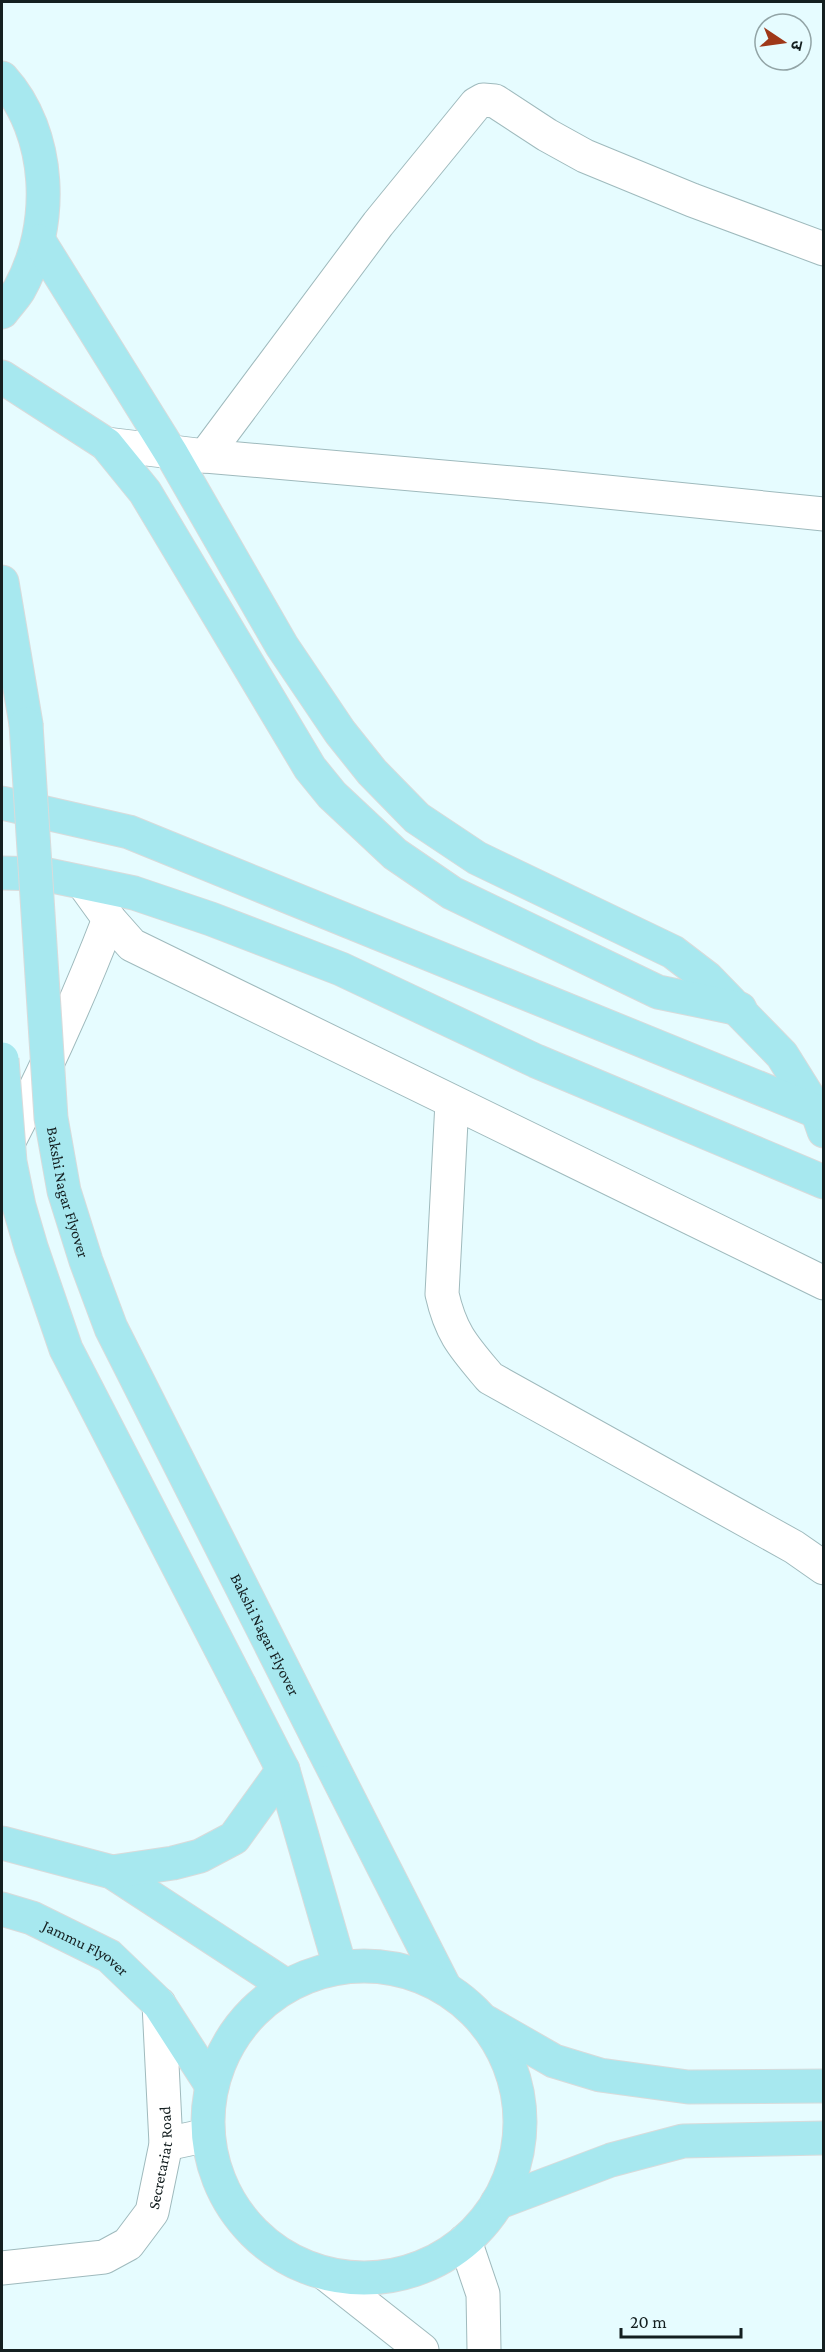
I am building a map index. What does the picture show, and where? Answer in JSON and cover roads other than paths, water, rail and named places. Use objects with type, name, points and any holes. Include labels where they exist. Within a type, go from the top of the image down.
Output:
[{"type":"main road","points":[[2,78],[11,89],[35,136],[45,189],[39,241],[19,290],[2,312]]},
{"type":"main road","points":[[39,241],[171,453],[282,646],[340,732],[372,772],[417,818],[477,858],[673,952],[707,978],[740,1009],[782,1055],[821,1119]]},
{"type":"main road","points":[[2,377],[106,444],[146,492],[310,768],[332,795],[395,854],[452,893],[658,992],[740,1009]]},
{"type":"main road","name":"Bakshi Nagar Flyover","points":[[2,582],[27,724],[51,1118],[64,1191],[86,1261],[111,1328],[445,1988]]},
{"type":"main road","points":[[2,803],[129,832],[821,1119]]},
{"type":"main road","points":[[2,873],[43,874],[145,896],[211,919],[341,969],[536,1061],[824,1182]]},
{"type":"main road","points":[[2,1059],[10,1162],[19,1206],[66,1348],[283,1770],[340,1967]]},
{"type":"main road","points":[[112,1872],[173,1863],[200,1856],[234,1838],[283,1770]]},
{"type":"main road","points":[[2,1843],[112,1872],[285,1985]]},
{"type":"main road","name":"Jammu Flyover","points":[[2,1909],[32,1918],[108,1956],[159,2004],[212,2086]]},
{"type":"main road","points":[[482,2020],[508,2061],[520,2109],[516,2158],[497,2204],[465,2241],[423,2267],[376,2278],[327,2274],[282,2256],[245,2224],[219,2182],[208,2135],[212,2086],[230,2040],[261,2003],[285,1985],[340,1967],[369,1963],[400,1969],[445,1988],[482,2020],[554,2061],[600,2074],[688,2087],[824,2086]]},
{"type":"main road","points":[[497,2204],[611,2160],[683,2141],[824,2138]]},
{"type":"street","points":[[205,456],[378,224],[476,104],[483,100],[495,101],[547,135],[585,156],[723,212],[824,249]]},
{"type":"street","points":[[106,444],[171,453],[547,486],[824,514]]},
{"type":"street","points":[[83,883],[109,919],[132,945],[824,1283]]},
{"type":"street","points":[[2,1156],[71,1015],[109,919]]},
{"type":"street","points":[[452,1102],[442,1294],[448,1320],[463,1346],[490,1378],[794,1547],[824,1568]]},
{"type":"street","name":"Secretariat Road","points":[[2,2268],[104,2258],[128,2244],[152,2212],[166,2144],[159,2004]]},
{"type":"street","points":[[166,2144],[208,2135]]},
{"type":"street","points":[[465,2241],[483,2294],[484,2350]]},
{"type":"street","points":[[327,2274],[422,2350]]}]
